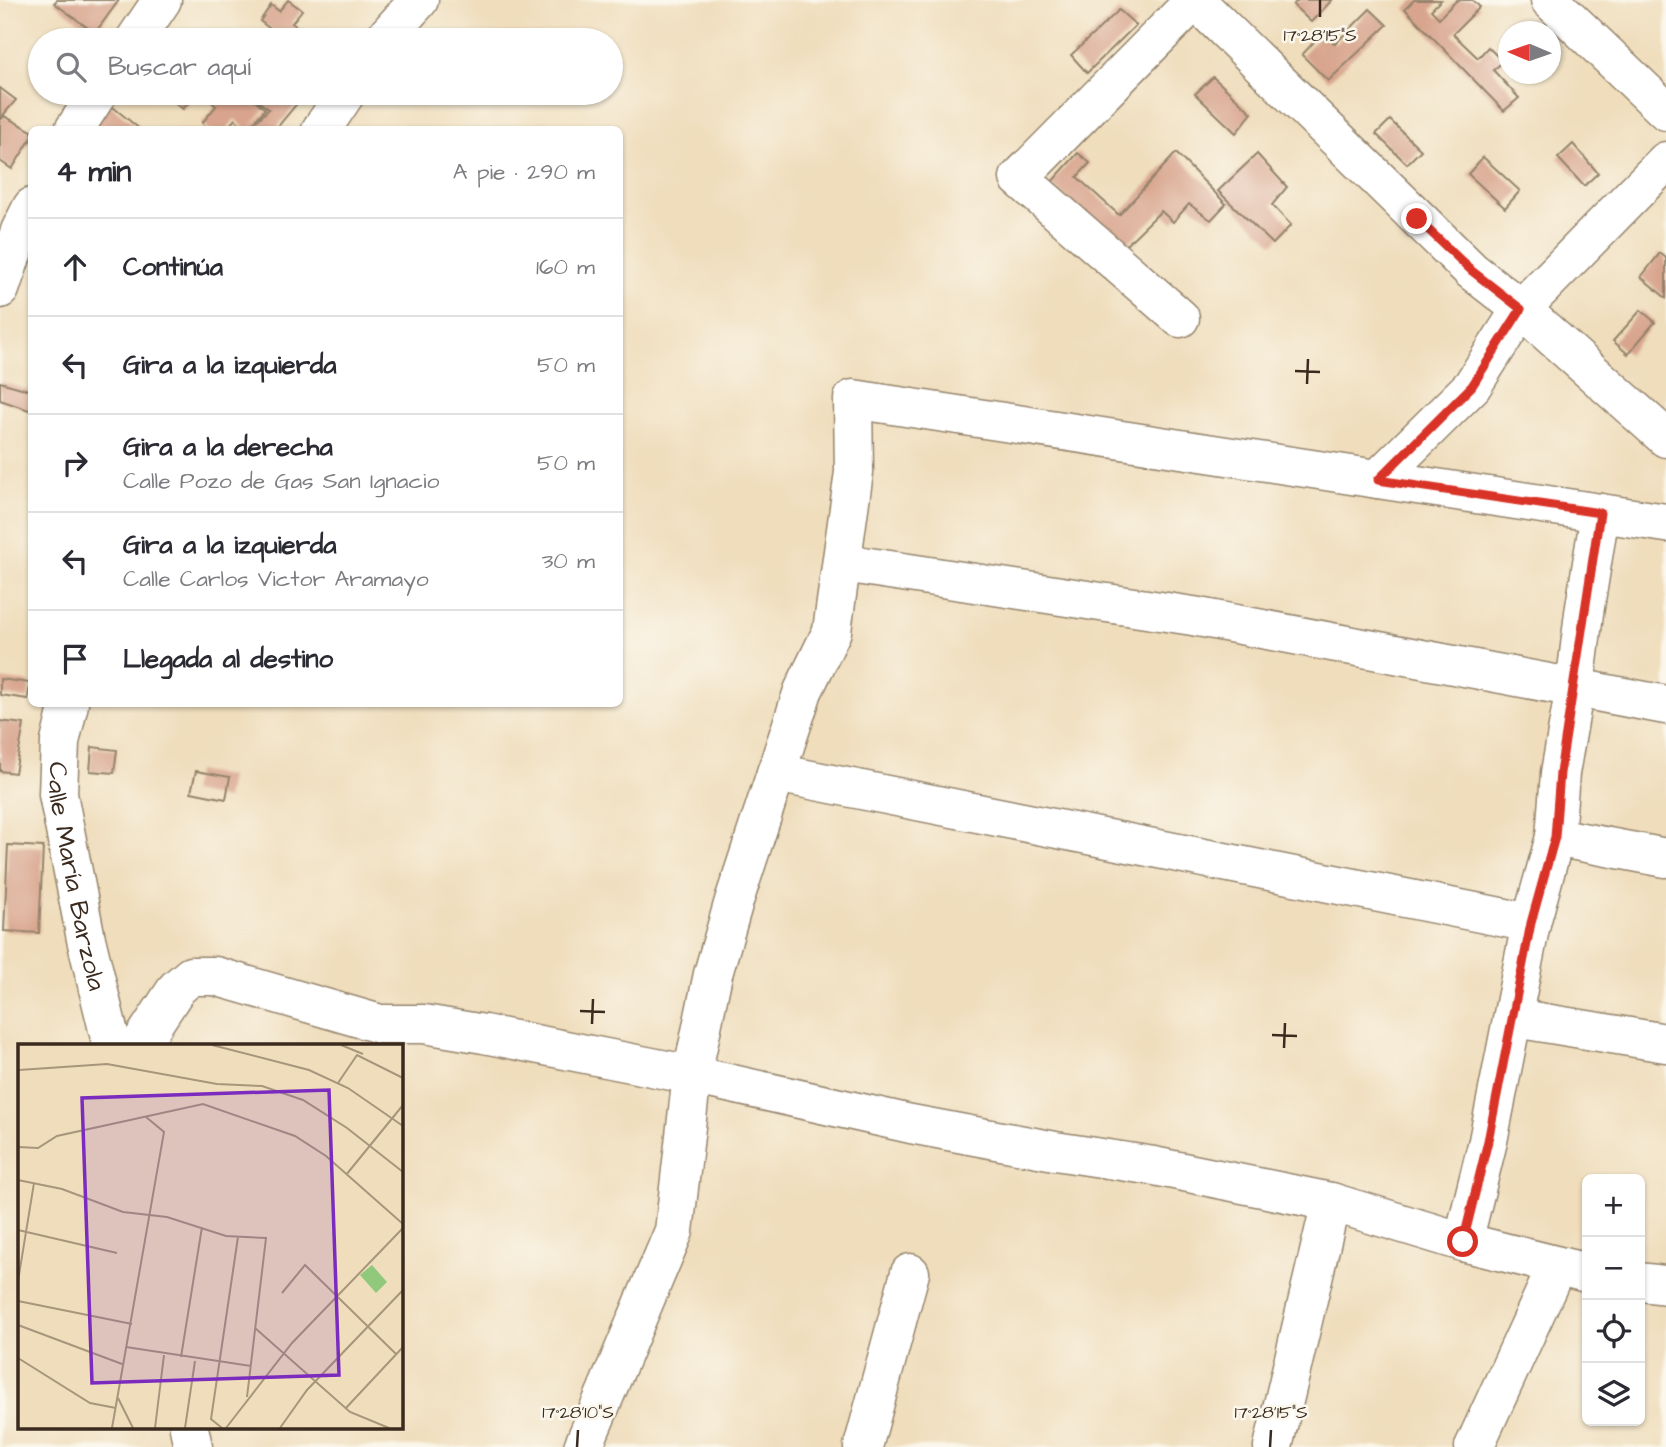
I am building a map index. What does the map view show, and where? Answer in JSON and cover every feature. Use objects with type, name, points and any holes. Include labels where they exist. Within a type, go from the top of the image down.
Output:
[{"type":"street","points":[[143,28],[162,0]]},
{"type":"street","points":[[394,28],[419,0]]},
{"type":"street","points":[[1180,318],[1019,178],[1195,0],[1472,271],[1521,309],[1666,438]]},
{"type":"street","points":[[1550,0],[1666,111]]},
{"type":"street","points":[[77,126],[91,105]]},
{"type":"street","points":[[324,126],[338,105]]},
{"type":"street","points":[[1378,480],[1472,386],[1521,309],[1666,161]]},
{"type":"street","points":[[0,289],[28,215]]},
{"type":"street","points":[[583,1447],[674,1231],[692,1075],[713,974],[803,691],[832,631],[854,472],[852,399],[1666,523]]},
{"type":"street","points":[[1463,1242],[1488,1141],[1531,923],[1555,837],[1560,773],[1600,513]]},
{"type":"street","points":[[843,563],[1193,616],[1666,705]]},
{"type":"street","name":"Calle María Barzola","points":[[68,707],[60,742],[58,794],[86,939],[112,1044]]},
{"type":"street","points":[[776,773],[1531,923]]},
{"type":"street","points":[[1555,837],[1666,858]]},
{"type":"street","points":[[140,1044],[177,988],[191,976],[215,976],[380,1024],[424,1024],[484,1034],[692,1075],[911,1124],[1154,1166],[1331,1202],[1463,1242],[1572,1270],[1474,1447]]},
{"type":"street","points":[[1514,1018],[1666,1043]]},
{"type":"street","points":[[1273,1447],[1331,1202]]},
{"type":"street","points":[[863,1447],[910,1273]]},
{"type":"street","points":[[1645,1283],[1666,1285]]},
{"type":"building","points":[[57,0],[119,0],[99,28],[88,28],[54,3]]},
{"type":"building","points":[[288,0],[302,10],[292,23],[298,28],[269,28],[260,21],[271,5],[279,11]]},
{"type":"building","points":[[1298,0],[1332,0],[1311,22],[1293,5]]},
{"type":"building","points":[[1414,0],[1441,0],[1431,10],[1439,18],[1457,0],[1472,0],[1480,7],[1453,34],[1478,58],[1488,47],[1498,57],[1498,66],[1493,70],[1498,75],[1498,84],[1506,84],[1519,98],[1504,111],[1405,9]]},
{"type":"building","points":[[1370,9],[1387,25],[1328,81],[1302,55],[1323,32],[1335,44]]},
{"type":"building","points":[[1119,10],[1136,25],[1087,73],[1071,55]]},
{"type":"building","points":[[1213,77],[1252,113],[1236,133],[1195,94]]},
{"type":"building","points":[[0,88],[16,100],[0,119]]},
{"type":"building","points":[[107,105],[110,105],[136,126],[91,126]]},
{"type":"building","points":[[260,105],[265,109],[251,126],[243,126],[235,119],[229,126],[205,126],[202,123],[216,106]]},
{"type":"building","points":[[264,105],[296,105],[278,126],[251,126],[269,109]]},
{"type":"building","points":[[4,116],[28,129],[28,143],[12,169],[0,161],[0,121]]},
{"type":"building","points":[[1390,120],[1421,150],[1407,164],[1376,134]]},
{"type":"building","points":[[1573,144],[1598,173],[1584,186],[1558,158]]},
{"type":"building","points":[[1078,153],[1090,163],[1077,177],[1119,215],[1176,153],[1226,204],[1211,220],[1189,204],[1173,222],[1161,211],[1124,247],[1050,184]]},
{"type":"building","points":[[1257,154],[1287,187],[1272,205],[1291,225],[1273,244],[1218,191]]},
{"type":"building","points":[[1483,157],[1520,191],[1505,208],[1468,174]]},
{"type":"building","points":[[1660,253],[1666,258],[1666,298],[1641,277]]},
{"type":"building","points":[[1641,310],[1655,322],[1628,354],[1613,341]]},
{"type":"building","points":[[0,382],[28,390],[28,410],[0,400]]},
{"type":"building","points":[[0,679],[28,683],[28,699],[0,695]]},
{"type":"building","points":[[0,721],[24,724],[15,773],[0,771]]},
{"type":"building","points":[[92,747],[117,750],[114,773],[90,771]]},
{"type":"building","points":[[196,771],[230,777],[226,799],[191,792]]},
{"type":"building","points":[[8,845],[43,847],[39,933],[4,931]]},
{"type":"route","points":[[1417,219],[1472,271],[1521,309],[1472,386],[1378,480],[1600,513],[1560,773],[1555,837],[1531,923],[1488,1141],[1463,1242]]}]
